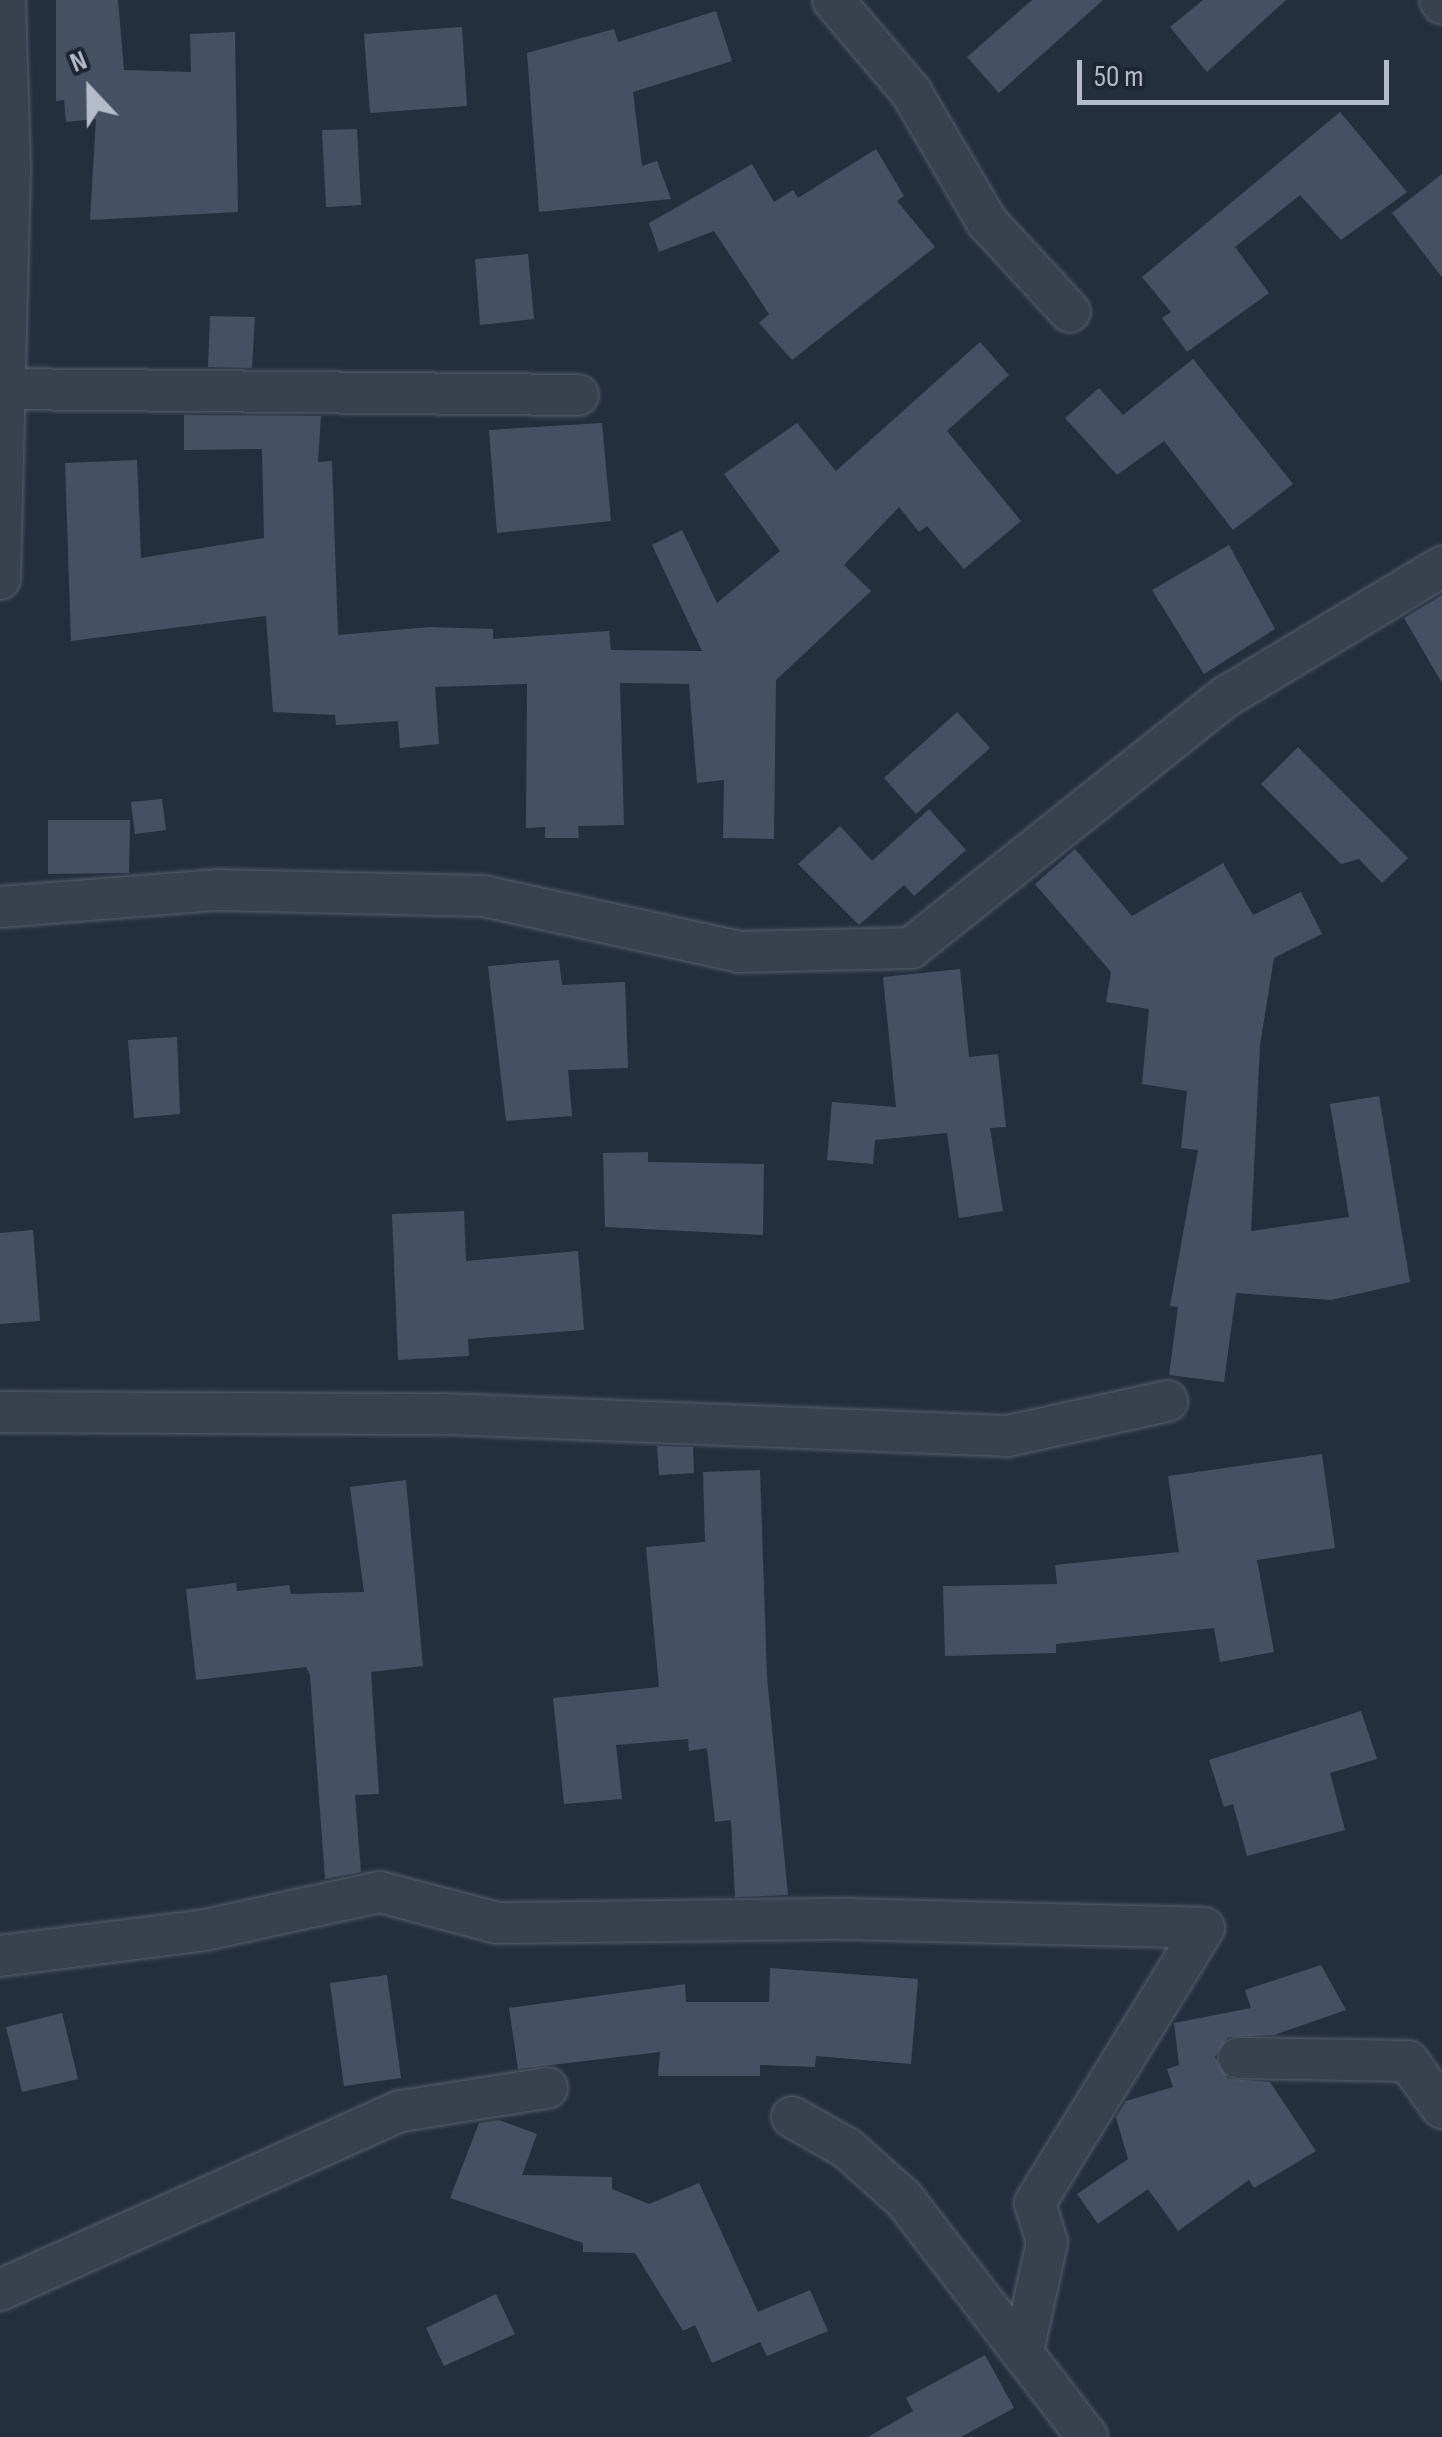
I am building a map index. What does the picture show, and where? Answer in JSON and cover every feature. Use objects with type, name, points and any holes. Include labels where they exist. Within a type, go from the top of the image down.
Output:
[{"type":"street","points":[[0,579],[5,0]]},
{"type":"street","points":[[832,0],[911,92],[987,222],[1070,312]]},
{"type":"street","points":[[4,390],[578,394]]},
{"type":"street","points":[[0,907],[218,890],[483,896],[739,952],[910,948],[1226,696],[1442,567]]},
{"type":"street","points":[[0,1412],[444,1414],[1008,1436],[1167,1401]]},
{"type":"street","points":[[0,1956],[206,1930],[380,1892],[497,1922],[847,1919],[1204,1928],[1035,2204],[1047,2242],[1024,2352]]},
{"type":"street","points":[[1239,2058],[1408,2061],[1442,2108]]},
{"type":"street","points":[[0,2290],[401,2111],[547,2088]]},
{"type":"street","points":[[792,2117],[848,2149],[904,2199],[1087,2437]]},
{"type":"building","points":[[56,0],[118,0],[124,70],[191,72],[190,34],[235,32],[238,212],[90,220],[96,119],[66,122],[64,100],[56,101]]},
{"type":"building","points":[[1032,0],[1103,0],[999,93],[967,57]]},
{"type":"building","points":[[1203,0],[1286,0],[1207,72],[1170,27]]},
{"type":"building","points":[[716,11],[732,61],[633,92],[642,166],[657,161],[671,199],[539,212],[527,53],[614,29],[618,42]]},
{"type":"building","points":[[462,27],[467,106],[370,113],[364,34]]},
{"type":"building","points":[[1340,112],[1407,192],[1341,240],[1300,195],[1235,247],[1269,293],[1187,352],[1162,318],[1171,312],[1142,277]]},
{"type":"building","points":[[357,129],[361,205],[326,207],[322,130]]},
{"type":"building","points":[[876,149],[904,196],[897,201],[935,247],[792,360],[759,323],[769,314],[714,231],[659,252],[649,223],[752,164],[774,202],[793,190],[798,198]]},
{"type":"building","points":[[1442,174],[1442,277],[1392,213]]},
{"type":"building","points":[[528,254],[534,319],[480,325],[475,259]]},
{"type":"building","points":[[210,316],[255,317],[252,368],[208,367]]},
{"type":"building","points":[[980,342],[1009,375],[947,431],[1021,521],[964,569],[927,526],[919,532],[899,507],[844,565],[871,591],[776,680],[774,839],[723,838],[724,780],[697,783],[689,684],[620,683],[624,825],[578,826],[579,838],[545,838],[545,827],[526,828],[527,684],[435,687],[439,744],[400,748],[398,721],[336,725],[335,715],[273,712],[266,616],[71,641],[65,463],[137,460],[141,558],[264,538],[262,449],[184,450],[184,415],[321,416],[318,462],[332,461],[338,635],[430,627],[493,629],[493,639],[609,631],[611,650],[702,651],[652,545],[682,530],[717,603],[780,551],[724,474],[797,423],[836,471]]},
{"type":"building","points":[[1193,359],[1293,484],[1233,530],[1164,441],[1117,475],[1065,418],[1099,388],[1123,415]]},
{"type":"building","points":[[602,423],[611,521],[497,533],[489,430]]},
{"type":"building","points":[[1229,545],[1275,629],[1204,674],[1152,590]]},
{"type":"building","points":[[1442,595],[1442,683],[1404,618]]},
{"type":"building","points":[[957,712],[990,748],[916,814],[884,778]]},
{"type":"building","points":[[1298,747],[1408,858],[1382,883],[1359,859],[1341,864],[1261,784]]},
{"type":"building","points":[[162,799],[166,830],[135,834],[131,802]]},
{"type":"building","points":[[929,809],[966,850],[914,896],[904,885],[859,925],[798,864],[840,826],[872,861]]},
{"type":"building","points":[[48,820],[130,820],[129,873],[48,874]]},
{"type":"building","points":[[1075,849],[1132,916],[1223,863],[1253,915],[1301,892],[1322,934],[1274,958],[1260,1045],[1251,1231],[1349,1217],[1330,1104],[1379,1096],[1410,1282],[1331,1300],[1236,1293],[1224,1382],[1169,1375],[1178,1307],[1170,1306],[1198,1150],[1181,1148],[1187,1091],[1142,1084],[1149,1009],[1106,1002],[1111,972],[1035,884]]},
{"type":"building","points":[[559,960],[562,985],[625,982],[628,1068],[568,1070],[572,1116],[506,1121],[488,966]]},
{"type":"building","points":[[960,969],[969,1057],[998,1054],[1006,1127],[990,1128],[1003,1211],[959,1218],[947,1133],[875,1140],[873,1164],[827,1160],[832,1102],[896,1107],[883,977]]},
{"type":"building","points":[[177,1037],[180,1114],[134,1118],[128,1040]]},
{"type":"building","points":[[648,1152],[648,1162],[764,1164],[763,1235],[605,1227],[603,1153]]},
{"type":"building","points":[[464,1211],[466,1261],[578,1251],[584,1330],[468,1339],[469,1356],[398,1360],[392,1214]]},
{"type":"building","points":[[33,1230],[40,1321],[0,1324],[0,1233]]},
{"type":"building","points":[[657,1446],[693,1447],[694,1473],[659,1475]]},
{"type":"building","points":[[1322,1454],[1335,1548],[1257,1560],[1274,1652],[1220,1662],[1214,1628],[1056,1644],[1056,1653],[945,1656],[943,1586],[1057,1584],[1055,1565],[1179,1552],[1168,1476]]},
{"type":"building","points":[[760,1470],[767,1677],[788,1895],[735,1897],[731,1820],[715,1822],[707,1748],[689,1751],[688,1739],[616,1745],[622,1799],[564,1804],[553,1698],[659,1687],[646,1547],[705,1542],[703,1472]]},
{"type":"building","points":[[406,1480],[423,1666],[371,1672],[379,1794],[355,1795],[361,1872],[325,1879],[310,1675],[306,1667],[196,1680],[186,1589],[236,1583],[237,1591],[289,1585],[291,1594],[364,1592],[350,1487]]},
{"type":"building","points":[[1361,1711],[1377,1759],[1330,1773],[1345,1830],[1247,1856],[1233,1804],[1224,1807],[1209,1760]]},
{"type":"building","points":[[1321,1965],[1346,2010],[1274,2035],[1228,2037],[1215,2057],[1228,2079],[1270,2082],[1316,2151],[1254,2188],[1249,2180],[1178,2231],[1148,2189],[1098,2224],[1077,2194],[1128,2159],[1116,2117],[1126,2101],[1173,2087],[1167,2069],[1179,2065],[1174,2023],[1251,2008],[1245,1990]]},
{"type":"building","points":[[770,1968],[918,1979],[911,2064],[816,2056],[815,2067],[760,2065],[760,2076],[658,2076],[660,2052],[518,2069],[509,2008],[685,1984],[686,2002],[769,2002]]},
{"type":"building","points":[[387,1975],[401,2078],[344,2086],[330,1983]]},
{"type":"building","points":[[62,2013],[78,2079],[22,2092],[6,2027]]},
{"type":"building","points":[[499,2120],[537,2134],[522,2175],[612,2177],[612,2189],[649,2204],[699,2183],[758,2312],[810,2290],[828,2331],[767,2356],[760,2342],[712,2363],[695,2325],[683,2331],[635,2253],[583,2252],[583,2243],[450,2198],[479,2123]]},
{"type":"building","points":[[496,2294],[515,2334],[444,2366],[426,2328]]},
{"type":"building","points":[[985,2355],[1014,2408],[961,2437],[868,2437],[913,2411],[906,2398]]}]
